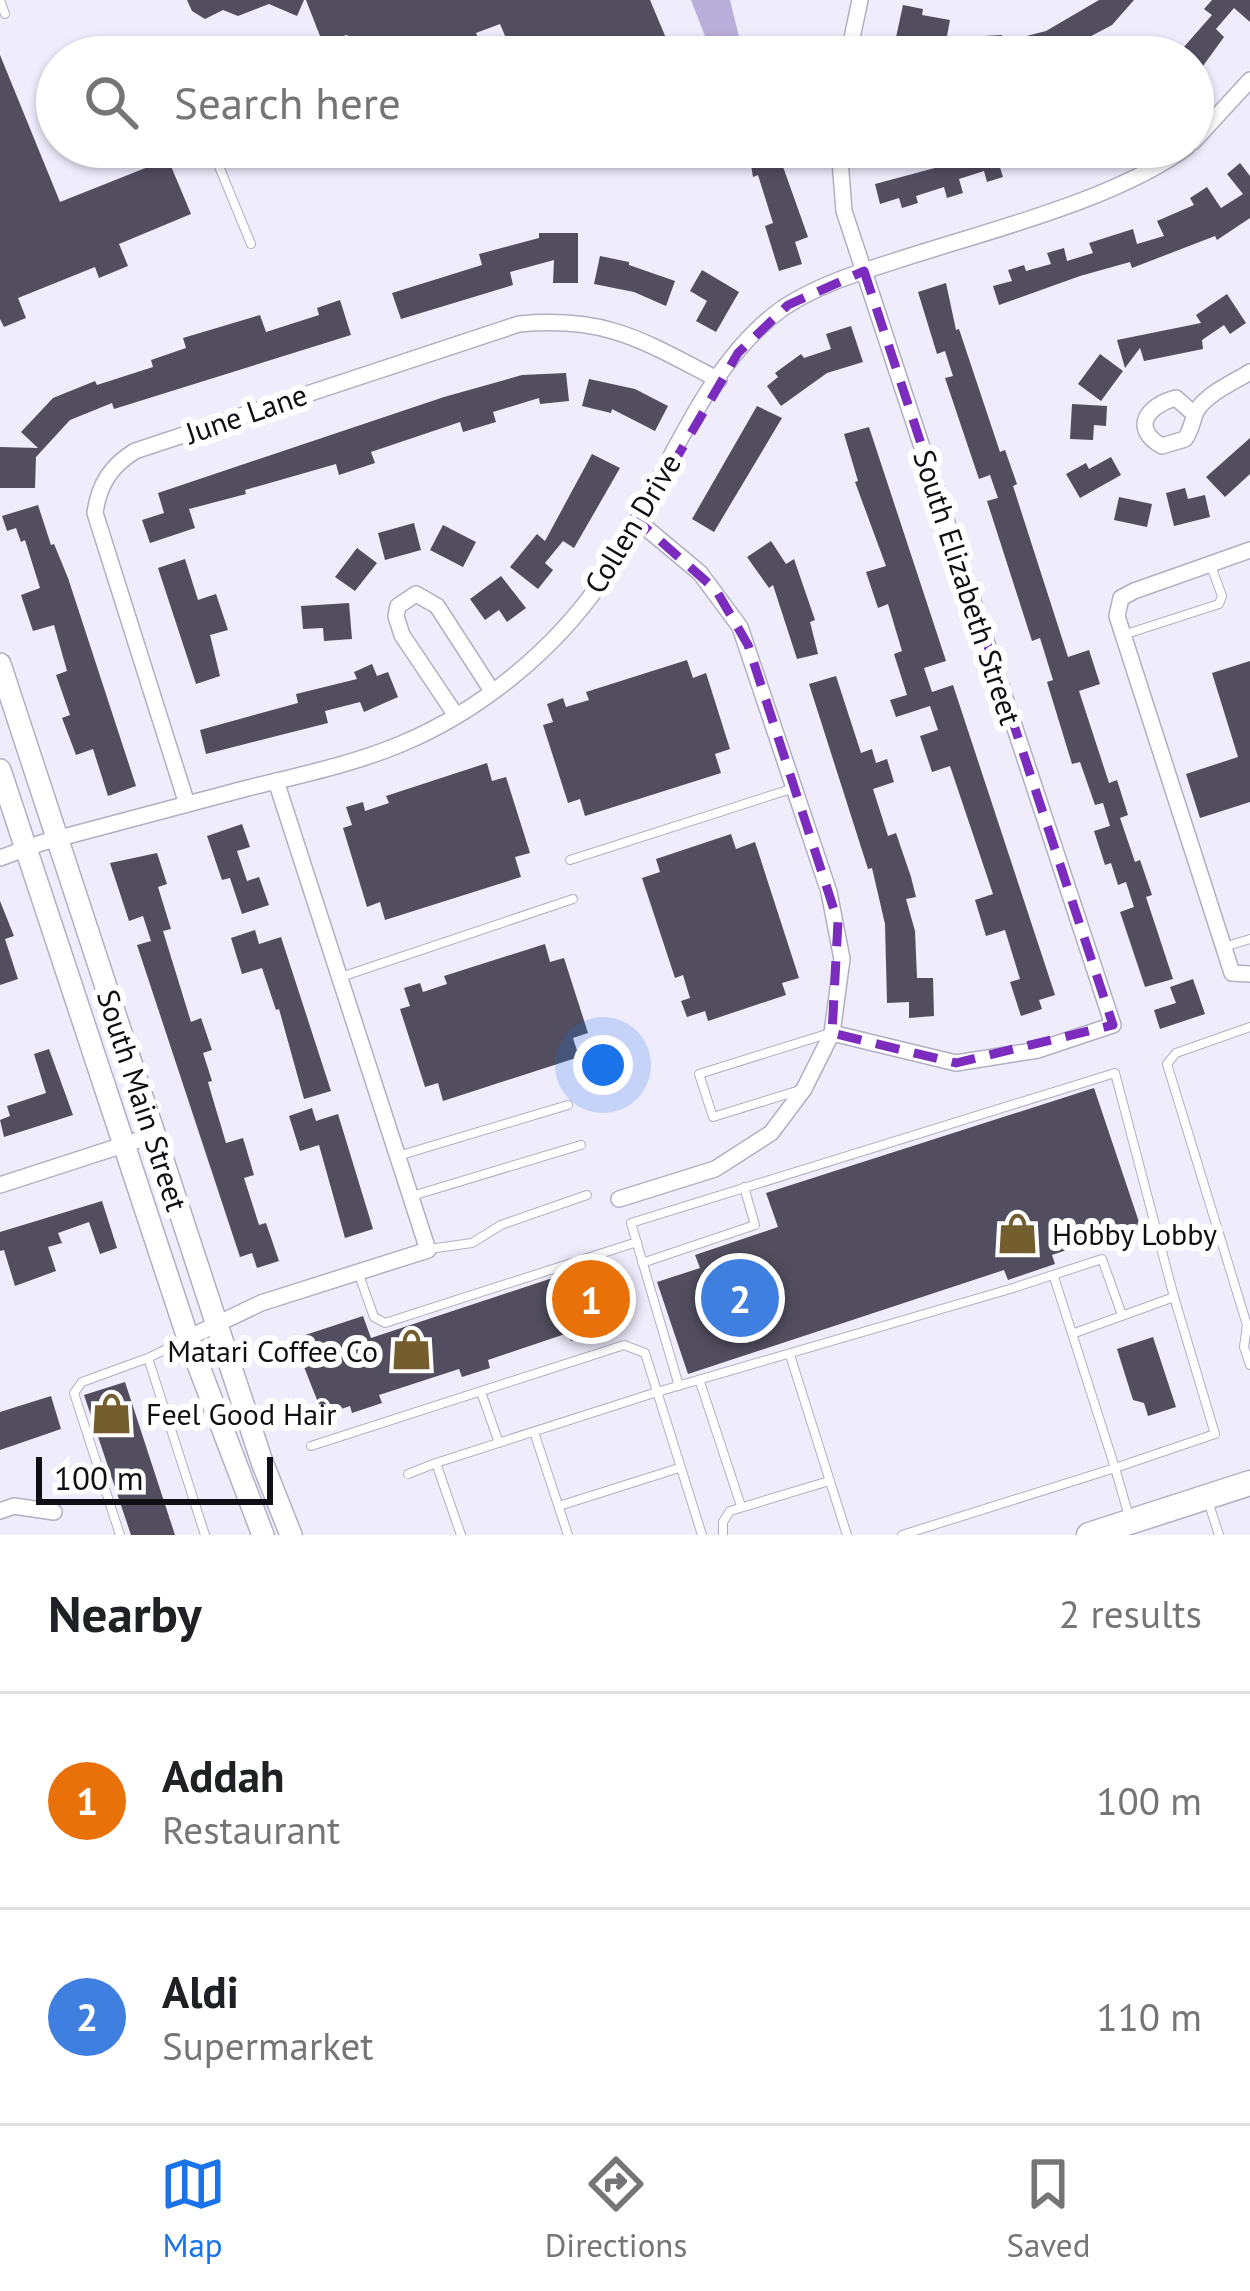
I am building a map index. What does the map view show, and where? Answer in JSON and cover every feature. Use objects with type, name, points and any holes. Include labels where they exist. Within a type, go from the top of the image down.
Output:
[{"type":"main road","points":[[1089,1535],[1140,1525],[1250,1483]]},
{"type":"street","points":[[852,36],[860,0]]},
{"type":"street","name":"Collen Drive","points":[[1214,119],[1250,80]]},
{"type":"street","name":"South Elizabeth Street","points":[[832,1033],[956,1064],[1038,1051],[1113,1025],[864,271],[840,193],[839,168]]},
{"type":"street","name":"Collen Drive","points":[[0,858],[397,746],[492,692],[569,622],[639,522],[718,380],[751,337],[788,305],[864,271],[1118,186],[1150,168]]},
{"type":"street","name":"June Lane","points":[[187,804],[95,513],[104,480],[118,462],[135,451],[519,324],[571,322],[622,331],[718,380]]},
{"type":"street","points":[[1194,414],[1205,400],[1250,372]]},
{"type":"street","points":[[619,1199],[715,1169],[772,1133],[804,1089],[832,1033],[841,980],[838,922],[748,645],[730,608],[700,573],[639,522]]},
{"type":"street","points":[[1250,550],[1121,598],[1117,616],[1232,974],[1250,974]]},
{"type":"street","points":[[455,714],[398,627],[398,606],[405,598],[416,594],[437,606],[492,692]]},
{"type":"street","name":"South Main Street","points":[[0,664],[42,844],[124,1144],[188,1338],[263,1535]]},
{"type":"street","name":"South Main Street","points":[[0,770],[42,844],[154,1135],[262,1462],[291,1535]]},
{"type":"street","points":[[188,1338],[262,1303],[428,1250],[276,781]]},
{"type":"street","points":[[0,1185],[154,1135]]},
{"type":"street","points":[[0,1510],[14,1506],[54,1512]]},
{"type":"lane","points":[[0,0],[5,14]]},
{"type":"lane","points":[[219,168],[250,244]]},
{"type":"lane","points":[[1124,635],[1219,604],[1222,596],[1211,566]]},
{"type":"lane","points":[[570,860],[795,788]]},
{"type":"lane","points":[[340,978],[572,899]]},
{"type":"lane","points":[[1224,947],[1250,939]]},
{"type":"lane","points":[[1250,1027],[1176,1053],[1167,1064],[1249,1325],[1244,1347],[1250,1365]]},
{"type":"lane","points":[[804,1089],[713,1117],[699,1074],[832,1033]]},
{"type":"lane","points":[[679,1386],[631,1222],[1114,1073],[1215,1434],[902,1535]]},
{"type":"lane","points":[[398,1156],[568,1105]]},
{"type":"lane","points":[[411,1197],[581,1144]]},
{"type":"lane","points":[[642,1263],[755,1225],[744,1187]]},
{"type":"lane","points":[[428,1250],[472,1243],[501,1225],[587,1195]]},
{"type":"lane","points":[[358,1272],[374,1317],[385,1324],[637,1243]]},
{"type":"lane","points":[[408,1474],[657,1392],[1102,1259],[1122,1315]]},
{"type":"lane","points":[[1054,1276],[1115,1468],[1140,1525]]},
{"type":"lane","points":[[1072,1334],[1174,1298]]},
{"type":"lane","points":[[120,1535],[74,1393],[82,1382],[188,1338]]},
{"type":"lane","points":[[311,1446],[624,1346],[645,1354],[702,1535]]},
{"type":"lane","points":[[790,1355],[847,1535]]},
{"type":"lane","points":[[148,1358],[205,1535]]},
{"type":"lane","points":[[700,1382],[742,1507]]},
{"type":"lane","points":[[481,1392],[499,1443]]},
{"type":"lane","points":[[534,1432],[568,1535]]},
{"type":"lane","points":[[436,1463],[461,1535]]},
{"type":"lane","points":[[559,1506],[679,1468]]},
{"type":"lane","points":[[723,1535],[723,1522],[730,1511],[829,1480]]},
{"type":"lane","points":[[1206,1497],[1219,1535]]},
{"type":"highlighted area","points":[[864,271],[1113,1025],[956,1063],[832,1033],[838,922],[748,645],[716,590],[639,522],[738,353],[788,305],[838,280]]},
{"type":"shaded area","points":[[691,0],[730,0],[739,36],[705,36]]},
{"type":"building","points":[[187,0],[304,0],[297,16],[269,4],[238,16],[223,10],[205,19],[192,11]]},
{"type":"building","points":[[306,0],[650,0],[665,36],[505,36],[500,24],[477,36],[320,36]]},
{"type":"building","points":[[1099,0],[1134,0],[1112,25],[1091,36],[1026,36],[1046,31]]},
{"type":"building","points":[[1212,0],[1250,0],[1250,22],[1234,8],[1216,29],[1224,37],[1214,51],[1214,36],[1194,36],[1212,15],[1204,9]]},
{"type":"building","points":[[903,5],[923,9],[922,15],[950,20],[947,36],[896,36]]},
{"type":"building","points":[[0,55],[36,143],[36,168],[46,168],[60,202],[145,168],[172,168],[191,214],[119,244],[128,266],[99,278],[95,267],[18,298],[26,318],[4,327],[0,319]]},
{"type":"building","points":[[1240,163],[1250,176],[1250,218],[1217,240],[1215,236],[1132,268],[1130,262],[1080,276],[999,305],[993,286],[1012,281],[1008,270],[1051,264],[1047,253],[1064,248],[1067,261],[1093,253],[1089,243],[1133,229],[1137,244],[1164,236],[1157,221],[1194,205],[1190,198],[1207,187],[1221,208],[1243,194],[1227,174]]},
{"type":"building","points":[[752,168],[783,168],[808,237],[795,242],[802,264],[779,271],[765,226],[773,223],[758,175],[753,177]]},
{"type":"building","points":[[935,168],[1000,168],[1003,177],[987,182],[984,171],[959,179],[963,193],[947,198],[944,187],[916,196],[918,203],[902,208],[899,198],[880,204],[875,184]]},
{"type":"building","points":[[539,233],[578,233],[578,283],[553,283],[554,260],[510,272],[513,285],[401,319],[392,293],[482,265],[479,254],[539,238]]},
{"type":"building","points":[[600,256],[675,281],[666,306],[634,292],[594,284]]},
{"type":"building","points":[[702,270],[739,292],[716,332],[696,321],[707,301],[690,291]]},
{"type":"building","points":[[946,283],[956,330],[1000,452],[1005,450],[1017,484],[1013,486],[1068,657],[1089,650],[1100,684],[1079,691],[1109,783],[1117,780],[1128,815],[1120,818],[1152,895],[1146,897],[1173,979],[1145,987],[1120,912],[1134,907],[1126,882],[1118,885],[1111,863],[1105,865],[1094,831],[1110,826],[1103,803],[1095,805],[1080,762],[1072,764],[1047,682],[1053,680],[1040,638],[1032,641],[987,501],[998,498],[990,475],[979,479],[945,378],[953,376],[945,351],[937,354],[918,292]]},
{"type":"building","points":[[1227,294],[1246,323],[1230,334],[1224,325],[1202,340],[1203,349],[1144,361],[1140,348],[1125,368],[1117,340],[1201,323],[1196,315]]},
{"type":"building","points":[[340,300],[351,335],[114,409],[112,403],[70,420],[36,457],[35,488],[0,488],[0,447],[38,448],[21,432],[53,398],[95,381],[97,385],[153,367],[151,360],[186,348],[183,338],[260,315],[266,332],[319,315],[317,308]]},
{"type":"building","points":[[851,326],[863,362],[827,373],[781,406],[767,386],[778,377],[775,373],[801,354],[804,358],[831,349],[826,334]]},
{"type":"building","points":[[1100,354],[1123,371],[1101,401],[1078,384]]},
{"type":"building","points":[[566,373],[569,401],[540,404],[539,398],[493,412],[496,422],[463,432],[460,422],[371,452],[375,463],[339,475],[336,464],[245,490],[246,494],[189,509],[195,528],[150,543],[142,520],[164,513],[158,493],[444,397],[522,375]]},
{"type":"building","points":[[589,379],[635,389],[668,406],[655,431],[612,409],[611,413],[582,406]]},
{"type":"building","points":[[1072,404],[1107,406],[1106,426],[1094,425],[1093,440],[1070,439]]},
{"type":"building","points":[[757,406],[782,418],[714,532],[692,519]]},
{"type":"building","points":[[869,427],[946,661],[924,668],[932,692],[953,685],[1055,995],[1039,1000],[1042,1009],[1021,1016],[1010,982],[1020,979],[1005,930],[986,936],[975,900],[993,894],[950,766],[932,772],[920,736],[938,730],[930,706],[896,717],[890,700],[907,695],[894,654],[902,651],[888,604],[878,608],[866,572],[886,566],[855,482],[844,434]]},
{"type":"building","points":[[1250,438],[1250,474],[1225,497],[1206,477]]},
{"type":"building","points":[[592,454],[620,468],[574,548],[563,541],[545,563],[553,570],[538,589],[510,567],[537,534],[545,541]]},
{"type":"building","points":[[1111,457],[1121,475],[1080,498],[1066,474]]},
{"type":"building","points":[[1185,488],[1188,499],[1205,495],[1210,517],[1174,526],[1166,493]]},
{"type":"building","points":[[1119,497],[1152,504],[1147,527],[1114,520]]},
{"type":"building","points":[[38,505],[68,578],[136,786],[108,796],[93,749],[76,755],[62,718],[70,715],[56,675],[67,671],[54,625],[33,631],[21,595],[40,588],[25,540],[21,542],[16,528],[7,531],[2,516]]},
{"type":"building","points":[[414,523],[421,550],[385,560],[378,533]]},
{"type":"building","points":[[443,525],[476,542],[463,567],[430,550]]},
{"type":"building","points":[[771,541],[786,564],[794,559],[815,620],[810,622],[818,654],[797,659],[773,585],[769,588],[747,557]]},
{"type":"building","points":[[357,548],[377,563],[355,591],[335,577]]},
{"type":"building","points":[[185,559],[198,600],[216,594],[228,630],[210,635],[220,676],[196,684],[158,568]]},
{"type":"building","points":[[501,576],[526,608],[507,622],[499,610],[485,620],[470,599]]},
{"type":"building","points":[[349,603],[352,639],[324,641],[323,628],[303,629],[301,606]]},
{"type":"building","points":[[687,660],[693,678],[706,673],[730,749],[715,754],[721,773],[585,816],[580,799],[568,803],[543,725],[553,722],[547,704],[563,698],[566,707],[589,700],[586,692]]},
{"type":"building","points":[[1250,661],[1250,802],[1200,818],[1186,774],[1238,757],[1212,673]]},
{"type":"building","points":[[372,664],[377,676],[388,672],[398,697],[364,712],[360,702],[325,711],[328,723],[206,754],[200,730],[298,703],[296,694],[357,679],[354,672]]},
{"type":"building","points":[[836,676],[861,753],[872,749],[876,763],[887,759],[894,782],[873,789],[888,836],[896,833],[911,877],[916,897],[906,899],[915,931],[917,978],[933,978],[934,1016],[909,1018],[909,1002],[887,1003],[885,924],[872,868],[868,869],[809,684]]},
{"type":"building","points":[[487,763],[492,781],[506,777],[530,853],[515,857],[521,877],[385,920],[380,902],[367,907],[343,828],[352,825],[346,807],[363,802],[365,811],[389,803],[386,796]]},
{"type":"building","points":[[242,824],[250,847],[237,851],[247,881],[259,877],[269,905],[242,914],[230,878],[222,880],[207,836]]},
{"type":"building","points":[[731,834],[736,849],[755,842],[799,978],[782,983],[786,995],[708,1021],[705,1011],[687,1017],[681,1001],[690,998],[683,975],[675,978],[642,878],[660,872],[656,859]]},
{"type":"building","points":[[157,853],[167,884],[158,887],[171,929],[163,931],[191,1022],[201,1018],[212,1050],[203,1053],[226,1143],[243,1138],[254,1175],[244,1178],[259,1225],[266,1223],[279,1261],[257,1268],[252,1253],[240,1257],[137,945],[151,941],[143,916],[129,921],[110,863]]},
{"type":"building","points":[[0,901],[14,936],[5,939],[18,979],[0,985]]},
{"type":"building","points":[[255,930],[259,944],[281,937],[331,1091],[304,1099],[279,1009],[262,968],[242,974],[231,938]]},
{"type":"building","points":[[545,944],[550,962],[564,958],[588,1033],[573,1038],[579,1057],[443,1101],[438,1083],[425,1087],[400,1009],[410,1006],[404,988],[420,983],[423,992],[447,984],[444,976]]},
{"type":"building","points":[[1193,979],[1205,1014],[1160,1029],[1154,1010],[1176,1003],[1170,987]]},
{"type":"building","points":[[49,1049],[73,1115],[4,1137],[0,1120],[10,1116],[7,1106],[46,1093],[34,1054]]},
{"type":"building","points":[[1094,1088],[1140,1225],[1052,1255],[1055,1264],[1008,1280],[1004,1270],[688,1374],[657,1282],[700,1268],[695,1255],[778,1227],[766,1193]]},
{"type":"building","points":[[312,1108],[316,1121],[338,1114],[373,1229],[345,1238],[319,1145],[300,1151],[289,1116]]},
{"type":"building","points":[[102,1201],[117,1248],[100,1254],[89,1222],[58,1233],[62,1243],[48,1247],[56,1271],[15,1286],[4,1250],[0,1251],[0,1232]]},
{"type":"building","points":[[607,1260],[625,1315],[597,1324],[600,1332],[571,1341],[568,1333],[488,1360],[490,1368],[462,1377],[459,1369],[379,1395],[382,1403],[352,1413],[350,1406],[323,1415],[293,1339],[363,1316],[371,1338]]},
{"type":"building","points":[[1153,1337],[1176,1407],[1148,1416],[1144,1403],[1133,1400],[1117,1349]]},
{"type":"building","points":[[125,1382],[175,1535],[131,1535],[84,1395]]},
{"type":"building","points":[[51,1396],[61,1429],[0,1450],[0,1412]]},
{"type":"place","name":"Hobby Lobby","points":[[1018,1233]]},
{"type":"place","name":"Aldi","points":[[740,1298]]},
{"type":"place","name":"Addah","points":[[591,1299]]},
{"type":"place","name":"Matari Coffee Co","points":[[412,1350]]},
{"type":"place","name":"Feel Good Hair","points":[[112,1413]]}]
